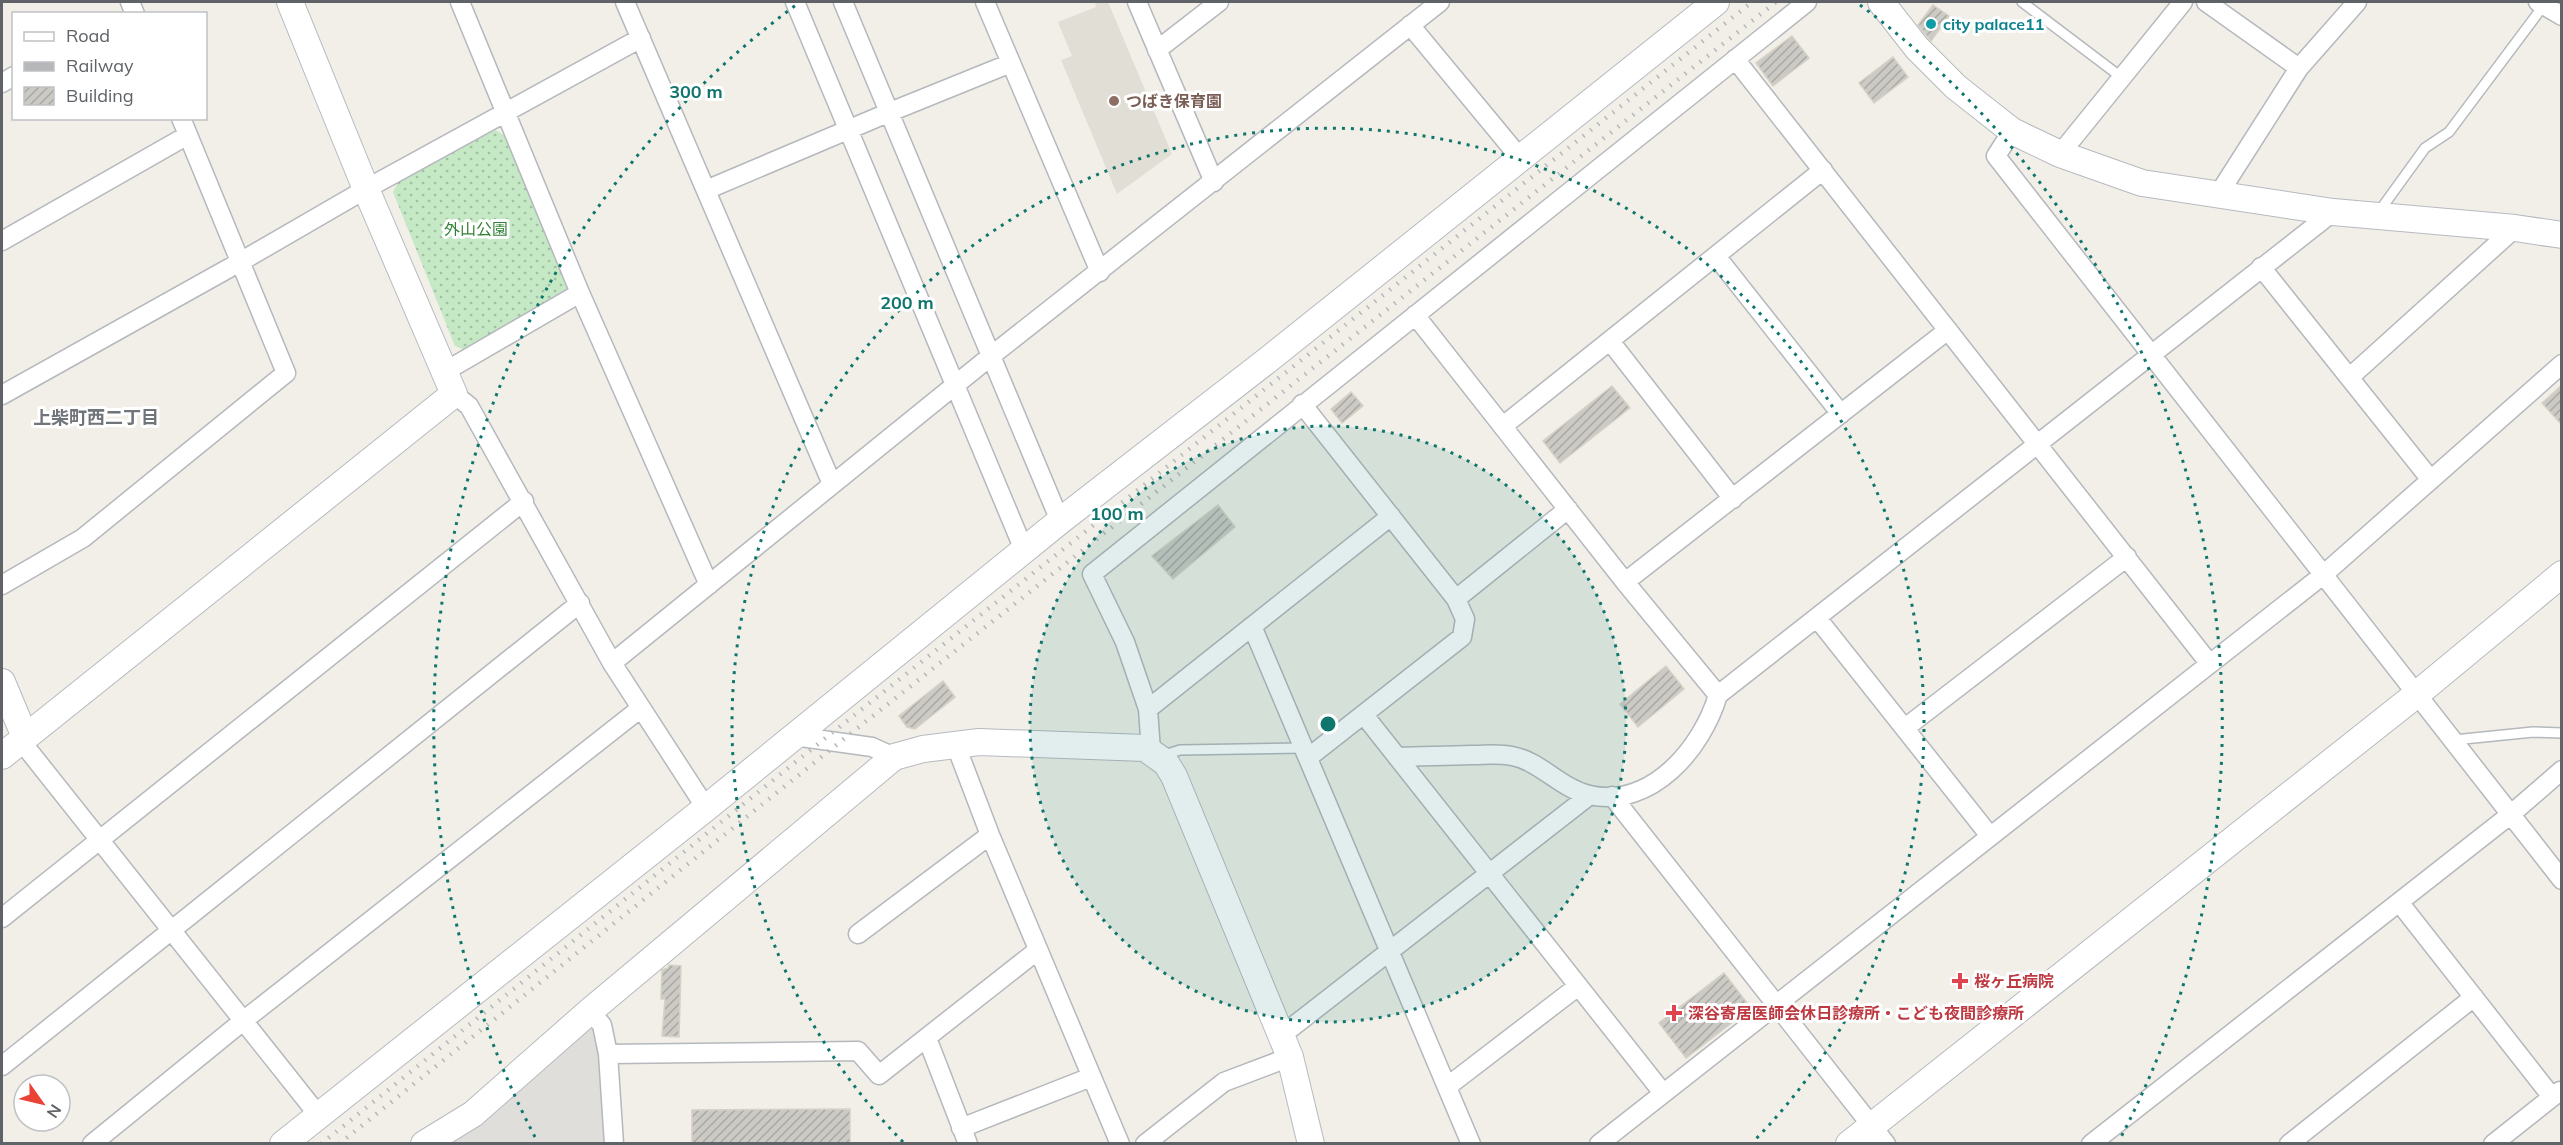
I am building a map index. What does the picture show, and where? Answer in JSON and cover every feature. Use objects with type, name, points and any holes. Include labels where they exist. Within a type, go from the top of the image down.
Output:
[{"type":"street","points":[[290,2],[366,189],[449,383],[469,406],[524,501],[612,663],[706,808]]},
{"type":"street","points":[[460,2],[580,292],[709,585]]},
{"type":"street","points":[[625,2],[832,484]]},
{"type":"street","points":[[795,2],[1024,550]]},
{"type":"street","points":[[843,2],[1060,521]]},
{"type":"street","points":[[985,2],[1100,272]]},
{"type":"street","points":[[1137,2],[1214,182]]},
{"type":"street","points":[[1157,50],[1219,2]]},
{"type":"street","points":[[612,663],[991,356],[1440,2]]},
{"type":"street","points":[[283,1143],[706,808],[1060,521],[1521,159],[1716,2]]},
{"type":"street","points":[[1155,754],[1148,710],[1125,642],[1092,574],[1807,2]]},
{"type":"street","points":[[1881,2],[1917,48],[1948,79],[2012,131],[2060,154],[2142,183],[2333,212],[2377,214],[2562,235]]},
{"type":"street","points":[[2060,154],[2184,2]]},
{"type":"street","points":[[2206,2],[2299,68]]},
{"type":"street","points":[[2218,195],[2299,68],[2357,2]]},
{"type":"street","points":[[2541,3],[2562,16]]},
{"type":"street","points":[[1410,25],[1521,159]]},
{"type":"street","points":[[2,395],[366,189],[641,38]]},
{"type":"street","points":[[1735,59],[2209,663]]},
{"type":"street","points":[[706,190],[1011,63]]},
{"type":"street","points":[[2,241],[184,127],[286,373],[83,538],[2,585]]},
{"type":"street","points":[[2012,131],[1995,156],[2562,880]]},
{"type":"street","points":[[1503,426],[1823,170]]},
{"type":"street","points":[[1397,757],[1514,756],[1566,786],[1590,795],[1612,796],[1633,792],[1652,784],[1675,767],[1697,743],[1711,718],[1718,695],[2333,212]]},
{"type":"street","points":[[2350,377],[2515,228]]},
{"type":"street","points":[[1716,256],[1841,414]]},
{"type":"street","points":[[2261,267],[2431,480]]},
{"type":"street","points":[[16,745],[449,383],[580,292]]},
{"type":"street","points":[[1414,315],[1625,582],[1718,695]]},
{"type":"street","points":[[1625,582],[1948,330]]},
{"type":"street","points":[[1610,341],[1733,499]]},
{"type":"street","points":[[1599,1143],[2323,575],[2562,364]]},
{"type":"street","points":[[1302,404],[1456,599],[1465,619],[1462,637],[1364,714],[1307,752]]},
{"type":"street","points":[[2,918],[98,839],[524,501]]},
{"type":"street","points":[[1456,599],[1568,509]]},
{"type":"street","points":[[1148,710],[1391,516]]},
{"type":"street","points":[[1905,728],[2127,556]]},
{"type":"street","points":[[1849,1143],[1879,1134],[2562,574]]},
{"type":"street","points":[[2,1066],[580,603]]},
{"type":"street","points":[[1817,618],[1990,836]]},
{"type":"street","points":[[1252,626],[1471,1143]]},
{"type":"street","points":[[2,682],[16,745],[98,839],[319,1116]]},
{"type":"street","points":[[92,1143],[243,1021],[641,708]]},
{"type":"street","points":[[1364,714],[1663,1093]]},
{"type":"street","points":[[794,736],[872,747],[894,757]]},
{"type":"street","points":[[424,1143],[472,1114],[590,1011],[894,757],[955,743],[979,742],[1145,748],[1155,754],[1174,776],[1286,1046],[1311,1143]]},
{"type":"street","points":[[955,743],[990,835],[1120,1143]]},
{"type":"street","points":[[2091,1143],[2510,815],[2562,770]]},
{"type":"street","points":[[1145,1143],[1224,1082],[1286,1046],[1390,953],[1590,795]]},
{"type":"street","points":[[1612,796],[1879,1134]]},
{"type":"street","points":[[858,934],[990,835]]},
{"type":"street","points":[[2399,902],[2474,997],[2557,1094],[2493,1143]]},
{"type":"street","points":[[608,1054],[858,1051],[879,1075],[1038,950]]},
{"type":"street","points":[[1448,1086],[1578,987]]},
{"type":"street","points":[[2289,1143],[2474,997]]},
{"type":"street","points":[[590,1011],[602,1025],[608,1054],[614,1143]]},
{"type":"street","points":[[927,1038],[964,1136],[1091,1077]]},
{"type":"lane","points":[[2022,2],[2121,77]]},
{"type":"lane","points":[[2377,214],[2425,148],[2449,132],[2541,3]]},
{"type":"lane","points":[[2454,740],[2533,732],[2562,733]]},
{"type":"lane","points":[[1155,754],[1180,750],[1307,752]]},
{"type":"shaded area","name":"つばき保育園","points":[[1095,2],[1108,2],[1172,154],[1117,194],[1061,60],[1072,56],[1058,22],[1096,7]]},
{"type":"shaded area","points":[[590,1011],[602,1025],[614,1143],[424,1144]]},
{"type":"green space","name":"外山公園","points":[[495,130],[507,137],[568,288],[562,297],[465,350],[455,346],[393,192],[398,183]]},
{"type":"building","name":"city palace11","points":[[1933,5],[1949,16],[1931,41],[1918,25]]},
{"type":"building","points":[[1792,36],[1809,58],[1773,86],[1756,63]]},
{"type":"building","points":[[1893,57],[1908,77],[1874,103],[1859,83]]},
{"type":"building","points":[[2562,385],[2562,425],[2542,403]]},
{"type":"building","points":[[1612,386],[1630,408],[1560,463],[1543,441]]},
{"type":"building","points":[[1351,392],[1363,406],[1342,423],[1331,409]]},
{"type":"building","points":[[1218,505],[1235,527],[1173,579],[1152,556]]},
{"type":"building","points":[[1666,666],[1684,689],[1638,727],[1620,704]]},
{"type":"building","points":[[943,681],[955,697],[915,729],[907,727],[899,716]]},
{"type":"building","points":[[669,965],[681,966],[679,1037],[662,1036],[665,999],[661,999],[662,970],[668,968]]},
{"type":"building","points":[[1724,973],[1751,1008],[1686,1058],[1659,1023]]},
{"type":"building","points":[[850,1109],[850,1143],[692,1143],[692,1110]]},
{"type":"railway","points":[[321,1144],[823,740],[1752,2]]},
{"type":"railway","points":[[339,1144],[840,742],[1776,2]]},
{"type":"place","name":"city palace11","points":[[1931,24]]},
{"type":"place","name":"つばき保育園","points":[[1114,101]]},
{"type":"place","name":"桜ヶ丘病院","points":[[1960,981]]},
{"type":"place","name":"深谷寄居医師会休日診療所・こども夜間診療所","points":[[1674,1013]]},
{"type":"district","name":"上柴町西二丁目","points":[[96,417]]}]
